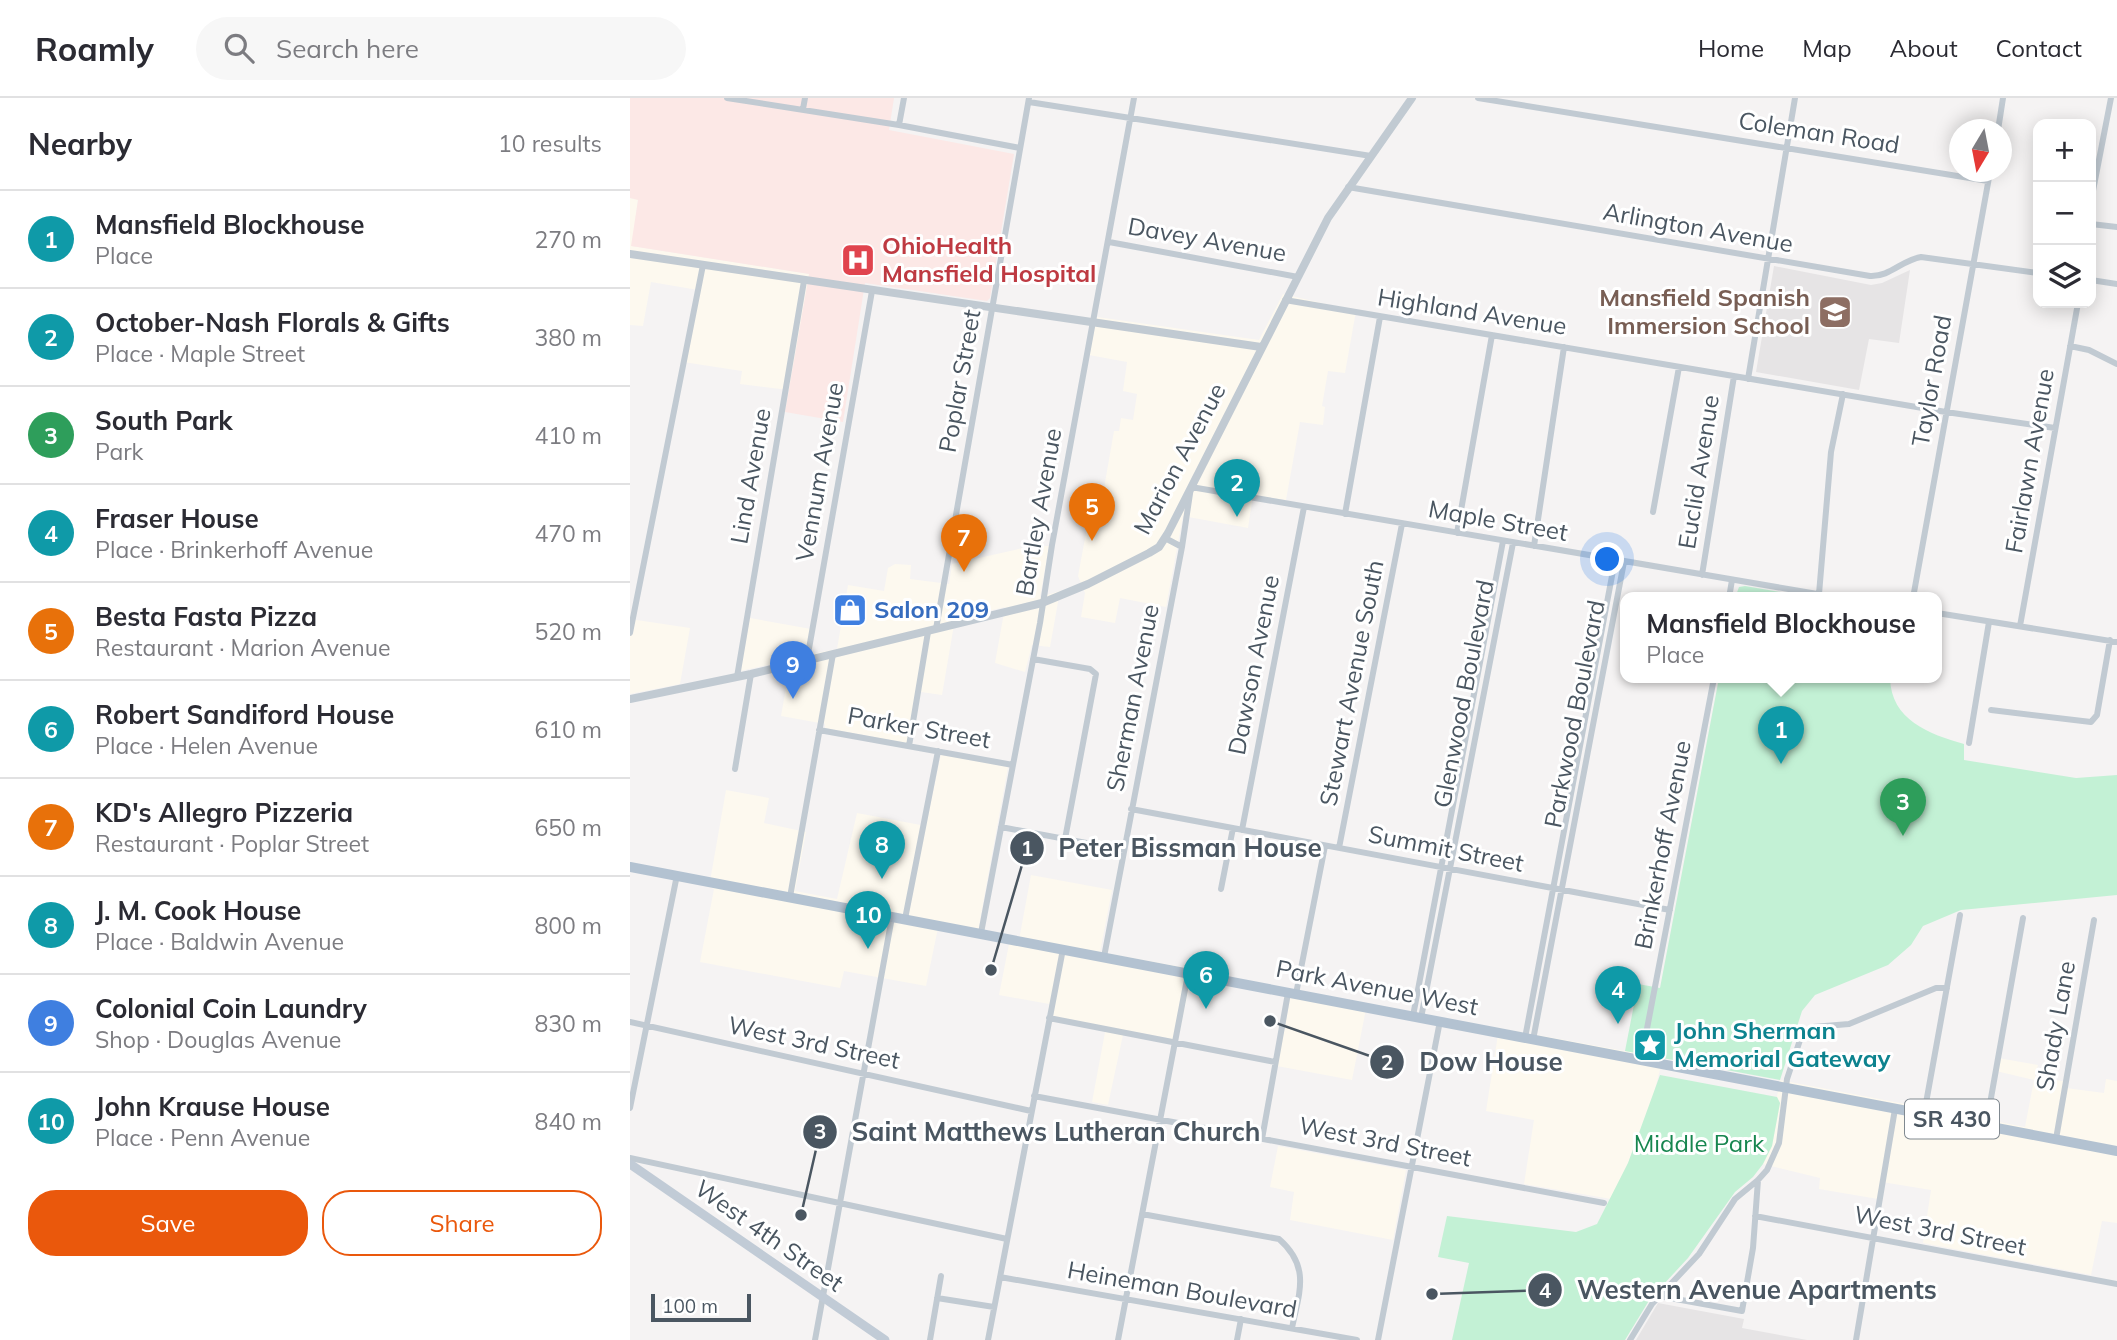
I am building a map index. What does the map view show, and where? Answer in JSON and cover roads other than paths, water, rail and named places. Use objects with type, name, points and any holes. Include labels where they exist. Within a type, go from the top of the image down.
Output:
[{"type":"main road","name":"Park Avenue West","points":[[630,867],[2117,1150]]},
{"type":"main road","name":"West 4th Street","points":[[630,1164],[885,1340]]},
{"type":"street","points":[[727,98],[899,125],[1020,148]]},
{"type":"street","points":[[803,109],[805,98]]},
{"type":"street","points":[[899,125],[904,98]]},
{"type":"street","name":"Bartley Avenue","points":[[981,933],[1134,98]]},
{"type":"street","name":"Marion Avenue","points":[[630,699],[751,674],[1042,603],[1155,550],[1191,487],[1328,218],[1412,98]]},
{"type":"street","name":"Coleman Road","points":[[1478,98],[1949,174]]},
{"type":"street","name":"Euclid Avenue","points":[[1748,379],[1795,98]]},
{"type":"street","points":[[2000,119],[2003,98]]},
{"type":"street","points":[[2095,182],[2110,98]]},
{"type":"street","points":[[1029,100],[1371,156]]},
{"type":"street","name":"Poplar Street","points":[[909,746],[1029,100]]},
{"type":"street","name":"Taylor Road","points":[[1914,592],[1988,182]]},
{"type":"street","name":"Arlington Avenue","points":[[1348,187],[1876,276],[1887,273],[1908,260],[1921,257],[2033,272]]},
{"type":"street","points":[[2096,225],[2117,227]]},
{"type":"street","name":"Davey Avenue","points":[[1108,242],[1298,277]]},
{"type":"street","points":[[630,254],[1261,348]]},
{"type":"street","points":[[630,633],[703,265]]},
{"type":"street","name":"Lind Avenue","points":[[737,677],[804,281]]},
{"type":"street","points":[[2096,281],[2117,284]]},
{"type":"street","name":"Vennum Avenue","points":[[807,660],[873,291]]},
{"type":"street","name":"Highland Avenue","points":[[1285,300],[1748,379]]},
{"type":"street","name":"Fairlawn Avenue","points":[[2020,626],[2077,308]]},
{"type":"street","points":[[1345,514],[1380,317]]},
{"type":"street","points":[[1457,533],[1492,335]]},
{"type":"street","points":[[2070,346],[2089,350],[2117,364]]},
{"type":"street","points":[[1534,546],[1564,347]]},
{"type":"street","points":[[1653,512],[1679,367]]},
{"type":"street","name":"Euclid Avenue","points":[[1702,575],[1734,376]]},
{"type":"street","points":[[1748,379],[2056,428]]},
{"type":"street","points":[[1819,592],[1831,452],[1843,394]]},
{"type":"street","name":"Maple Street","points":[[1191,487],[1807,592]]},
{"type":"street","name":"Sherman Avenue","points":[[1104,957],[1191,487]]},
{"type":"street","name":"Dawson Avenue","points":[[1242,830],[1304,507]]},
{"type":"street","name":"Stewart Avenue South","points":[[1339,848],[1402,524]]},
{"type":"street","points":[[1164,538],[1182,547]]},
{"type":"street","name":"Glenwood Boulevard","points":[[1417,1017],[1440,867],[1503,541]]},
{"type":"street","name":"Glenwood Boulevard","points":[[1417,1017],[1450,869],[1513,543]]},
{"type":"street","points":[[1529,1039],[1553,888],[1615,560]]},
{"type":"street","name":"Parkwood Boulevard","points":[[1529,1039],[1562,890],[1624,562]]},
{"type":"street","points":[[1729,592],[1732,580]]},
{"type":"street","points":[[1942,615],[2115,641],[2097,715],[2091,722],[1991,710]]},
{"type":"street","points":[[1969,743],[1989,622]]},
{"type":"street","points":[[790,897],[832,654]]},
{"type":"street","points":[[1033,659],[1090,669],[1096,674],[1065,839]]},
{"type":"street","points":[[735,769],[751,674]]},
{"type":"street","name":"Brinkerhoff Avenue","points":[[1642,1060],[1713,683]]},
{"type":"street","name":"Parker Street","points":[[819,730],[1013,765]]},
{"type":"street","points":[[905,919],[938,751]]},
{"type":"street","name":"Summit Street","points":[[1131,809],[1670,910]]},
{"type":"street","points":[[1001,827],[1124,850]]},
{"type":"street","points":[[1221,889],[1233,828]]},
{"type":"street","points":[[1262,1139],[1275,1062],[1325,845]]},
{"type":"street","points":[[630,1108],[677,875]]},
{"type":"street","points":[[1924,1114],[1959,915]]},
{"type":"street","points":[[815,1340],[892,917]]},
{"type":"street","points":[[1986,1126],[2023,918]]},
{"type":"street","name":"Shady Lane","points":[[2056,1139],[2094,920]]},
{"type":"street","points":[[988,1340],[1063,949]]},
{"type":"street","points":[[1118,1340],[1188,974]]},
{"type":"street","points":[[1630,1340],[1659,1296],[1699,1254],[1738,1196],[1767,1170],[1779,1143],[1788,1088],[1787,1079],[1799,1041],[1808,1029],[1849,1024],[1936,988],[1947,988]]},
{"type":"street","points":[[1049,1018],[1275,1062]]},
{"type":"street","points":[[1378,1340],[1440,1021]]},
{"type":"street","name":"West 3rd Street","points":[[630,1022],[1031,1111]]},
{"type":"street","name":"West 3rd Street","points":[[1034,1096],[1604,1203]]},
{"type":"street","points":[[1856,1340],[1895,1109]]},
{"type":"street","points":[[630,1158],[1007,1239]]},
{"type":"street","points":[[1659,1296],[1742,1311],[1753,1248],[1758,1180]]},
{"type":"street","points":[[1738,1196],[1752,1198],[1756,1213]]},
{"type":"street","name":"West 3rd Street","points":[[1756,1213],[1874,1239],[2117,1284]]},
{"type":"street","points":[[1142,1214],[1279,1239],[1301,1271],[1292,1328]]},
{"type":"street","points":[[930,1340],[941,1276]]},
{"type":"street","name":"Heineman Boulevard","points":[[1000,1277],[1357,1340]]},
{"type":"street","points":[[937,1298],[994,1307]]},
{"type":"street","points":[[1237,1340],[1241,1319]]},
{"type":"place","name":"OhioHealth Mansfield Hospital","points":[[858,260]]},
{"type":"place","name":"Mansfield Spanish Immersion School","points":[[1835,312]]},
{"type":"place","name":"October-Nash Florals & Gifts","points":[[1237,517]]},
{"type":"place","name":"Besta Fasta Pizza","points":[[1092,541]]},
{"type":"place","name":"KD's Allegro Pizzeria","points":[[964,572]]},
{"type":"place","name":"Salon 209","points":[[850,610]]},
{"type":"place","name":"Colonial Coin Laundry","points":[[793,699]]},
{"type":"place","name":"Mansfield Blockhouse","points":[[1781,764]]},
{"type":"place","name":"South Park","points":[[1903,836]]},
{"type":"place","name":"J. M. Cook House","points":[[882,879]]},
{"type":"place","name":"John Krause House","points":[[868,949]]},
{"type":"place","name":"Peter Bissman House","points":[[991,970]]},
{"type":"place","name":"Robert Sandiford House","points":[[1206,1009]]},
{"type":"place","name":"Dow House","points":[[1270,1021]]},
{"type":"place","name":"Fraser House","points":[[1618,1024]]},
{"type":"place","name":"John Sherman Memorial Gateway","points":[[1650,1045]]},
{"type":"place","name":"Saint Matthews Lutheran Church","points":[[801,1215]]},
{"type":"place","name":"Western Avenue Apartments","points":[[1432,1294]]},
{"type":"park label","name":"Middle Park","points":[[1699,1144]]}]
